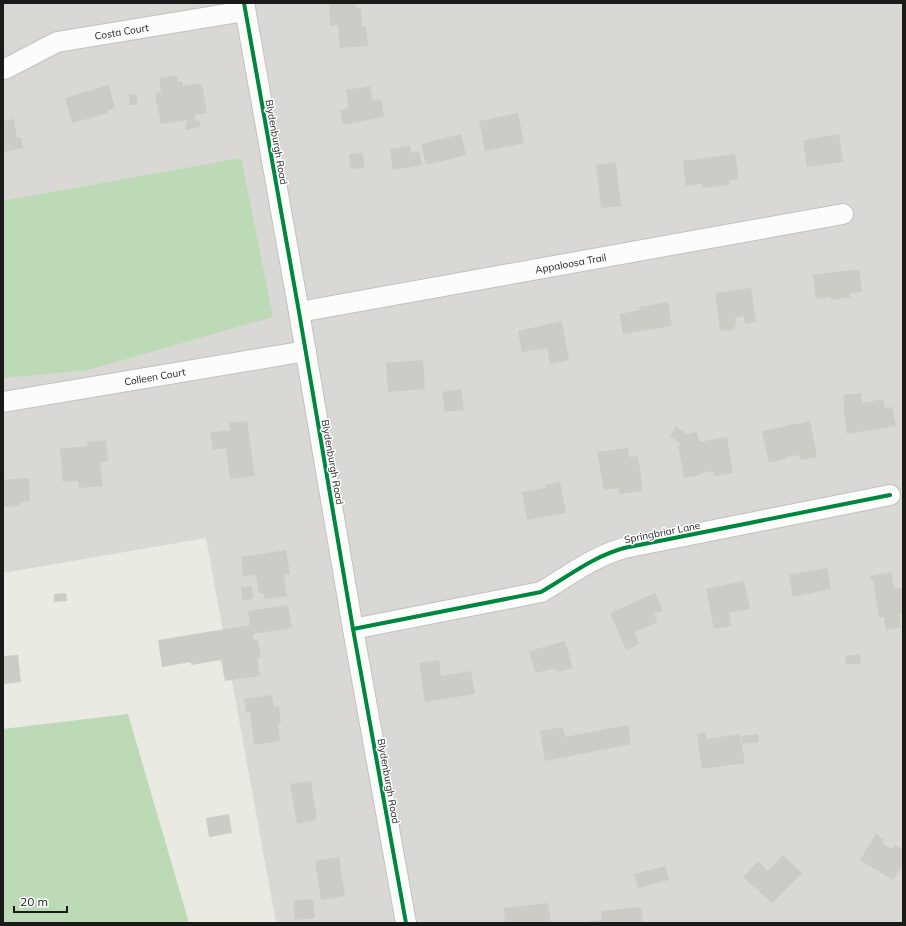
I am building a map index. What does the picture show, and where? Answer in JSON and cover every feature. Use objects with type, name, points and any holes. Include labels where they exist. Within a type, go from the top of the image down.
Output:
[{"type":"street","name":"Costa Court","points":[[3,69],[56,42],[244,7]]},
{"type":"street","name":"Blydenburgh Road","points":[[244,7],[406,923]]},
{"type":"street","name":"Appaloosa Trail","points":[[299,312],[843,214]]},
{"type":"street","name":"Colleen Court","points":[[3,402],[306,351]]},
{"type":"street","name":"Springbriar Lane","points":[[353,629],[540,592],[562,580],[575,570],[607,553],[624,548],[890,495]]},
{"type":"shaded area","points":[[3,3],[903,3],[903,923],[276,923],[206,538],[3,573]]},
{"type":"green space","points":[[241,158],[273,317],[88,370],[3,378],[3,201]]},
{"type":"green space","points":[[128,714],[189,923],[3,923],[3,729]]},
{"type":"building","points":[[329,3],[356,3],[357,8],[361,8],[362,27],[366,26],[368,46],[340,48],[338,25],[330,26]]},
{"type":"building","points":[[177,75],[178,82],[182,81],[183,86],[199,83],[199,85],[202,84],[207,113],[195,115],[195,119],[200,122],[200,127],[186,130],[185,125],[188,120],[161,124],[155,93],[161,92],[159,78]]},
{"type":"building","points":[[109,85],[115,108],[108,110],[108,113],[72,123],[65,98]]},
{"type":"building","points":[[370,86],[373,100],[381,99],[384,117],[343,125],[340,110],[349,108],[346,90]]},
{"type":"building","points":[[129,94],[137,94],[137,105],[129,105]]},
{"type":"building","points":[[518,113],[524,143],[485,151],[479,121]]},
{"type":"building","points":[[14,119],[17,138],[21,137],[23,148],[3,152],[3,121]]},
{"type":"building","points":[[461,134],[466,155],[426,165],[421,144]]},
{"type":"building","points":[[839,134],[843,162],[807,167],[803,140]]},
{"type":"building","points":[[410,146],[411,153],[419,151],[422,165],[393,170],[390,149]]},
{"type":"building","points":[[363,153],[364,168],[350,169],[349,154]]},
{"type":"building","points":[[735,154],[739,179],[729,180],[729,185],[702,188],[702,184],[686,186],[683,161]]},
{"type":"building","points":[[616,162],[621,206],[601,208],[596,165]]},
{"type":"building","points":[[859,269],[862,292],[850,293],[851,297],[831,300],[830,297],[816,299],[813,275]]},
{"type":"building","points":[[751,288],[756,322],[745,324],[744,316],[735,318],[736,324],[733,330],[724,331],[720,329],[715,293]]},
{"type":"building","points":[[668,302],[672,326],[623,334],[619,314],[640,310],[639,307]]},
{"type":"building","points":[[562,321],[569,360],[550,364],[547,348],[522,352],[518,331]]},
{"type":"building","points":[[423,360],[425,389],[388,392],[386,363]]},
{"type":"building","points":[[461,389],[464,410],[445,412],[442,392]]},
{"type":"building","points":[[861,393],[862,403],[883,399],[885,408],[892,407],[896,426],[847,434],[843,407],[845,407],[843,395]]},
{"type":"building","points":[[247,421],[255,476],[230,479],[226,448],[213,450],[210,433],[230,430],[229,423]]},
{"type":"building","points":[[810,421],[817,457],[800,460],[799,455],[786,457],[786,459],[769,463],[762,431]]},
{"type":"building","points":[[676,426],[687,434],[697,432],[699,442],[727,437],[733,473],[714,476],[713,471],[684,478],[678,445],[682,445],[670,436]]},
{"type":"building","points":[[106,440],[108,461],[100,462],[103,486],[79,488],[78,481],[63,482],[60,449],[87,446],[87,442]]},
{"type":"building","points":[[628,448],[629,457],[638,456],[643,491],[619,494],[619,488],[604,490],[597,452]]},
{"type":"building","points":[[29,478],[30,501],[20,502],[20,506],[3,507],[3,480]]},
{"type":"building","points":[[560,482],[566,513],[527,520],[522,492],[545,488],[545,485]]},
{"type":"building","points":[[286,550],[290,574],[284,575],[287,596],[264,599],[264,593],[259,594],[256,575],[243,576],[241,557]]},
{"type":"building","points":[[827,568],[831,589],[793,597],[789,575]]},
{"type":"building","points":[[891,572],[894,589],[903,588],[903,613],[899,614],[901,627],[886,630],[884,617],[879,617],[873,581],[871,581],[870,576]]},
{"type":"building","points":[[744,581],[750,609],[729,613],[731,626],[714,629],[706,589]]},
{"type":"building","points":[[252,586],[253,599],[242,600],[241,587]]},
{"type":"building","points":[[66,593],[67,601],[54,602],[54,594]]},
{"type":"building","points":[[655,593],[663,611],[654,614],[658,622],[634,632],[639,644],[626,650],[610,613]]},
{"type":"building","points":[[288,605],[292,628],[253,634],[254,641],[258,640],[261,657],[257,658],[260,676],[225,681],[221,660],[191,665],[191,662],[162,667],[158,640],[250,625],[248,611]]},
{"type":"building","points":[[565,641],[573,668],[557,672],[556,668],[535,673],[529,651]]},
{"type":"building","points":[[860,654],[861,663],[846,665],[845,656]]},
{"type":"building","points":[[18,655],[21,682],[3,684],[3,656]]},
{"type":"building","points":[[439,660],[441,676],[471,671],[475,694],[425,702],[419,663]]},
{"type":"building","points":[[272,695],[274,707],[279,706],[281,723],[278,723],[280,741],[254,745],[250,712],[246,712],[244,699]]},
{"type":"building","points":[[628,725],[631,744],[545,761],[540,731],[563,727],[565,737]]},
{"type":"building","points":[[706,732],[707,739],[740,734],[745,763],[702,769],[697,734]]},
{"type":"building","points":[[758,734],[759,742],[742,744],[742,736]]},
{"type":"building","points":[[311,781],[317,820],[297,824],[290,784]]},
{"type":"building","points":[[229,814],[232,833],[209,837],[206,818]]},
{"type":"building","points":[[876,834],[884,839],[882,843],[892,849],[895,845],[903,850],[903,864],[893,880],[860,860]]},
{"type":"building","points":[[783,855],[802,873],[772,903],[743,877],[758,861],[768,871]]},
{"type":"building","points":[[339,857],[345,896],[321,900],[315,861]]},
{"type":"building","points":[[665,866],[669,880],[638,888],[634,874]]},
{"type":"building","points":[[313,899],[315,918],[295,920],[293,901]]},
{"type":"building","points":[[548,903],[551,923],[505,923],[504,908]]},
{"type":"building","points":[[641,907],[643,923],[590,923],[590,921],[601,920],[601,911]]},
{"type":"cycle path","points":[[244,3],[353,629],[406,923]]},
{"type":"cycle path","points":[[353,629],[541,592],[601,556],[624,548],[890,495]]}]
